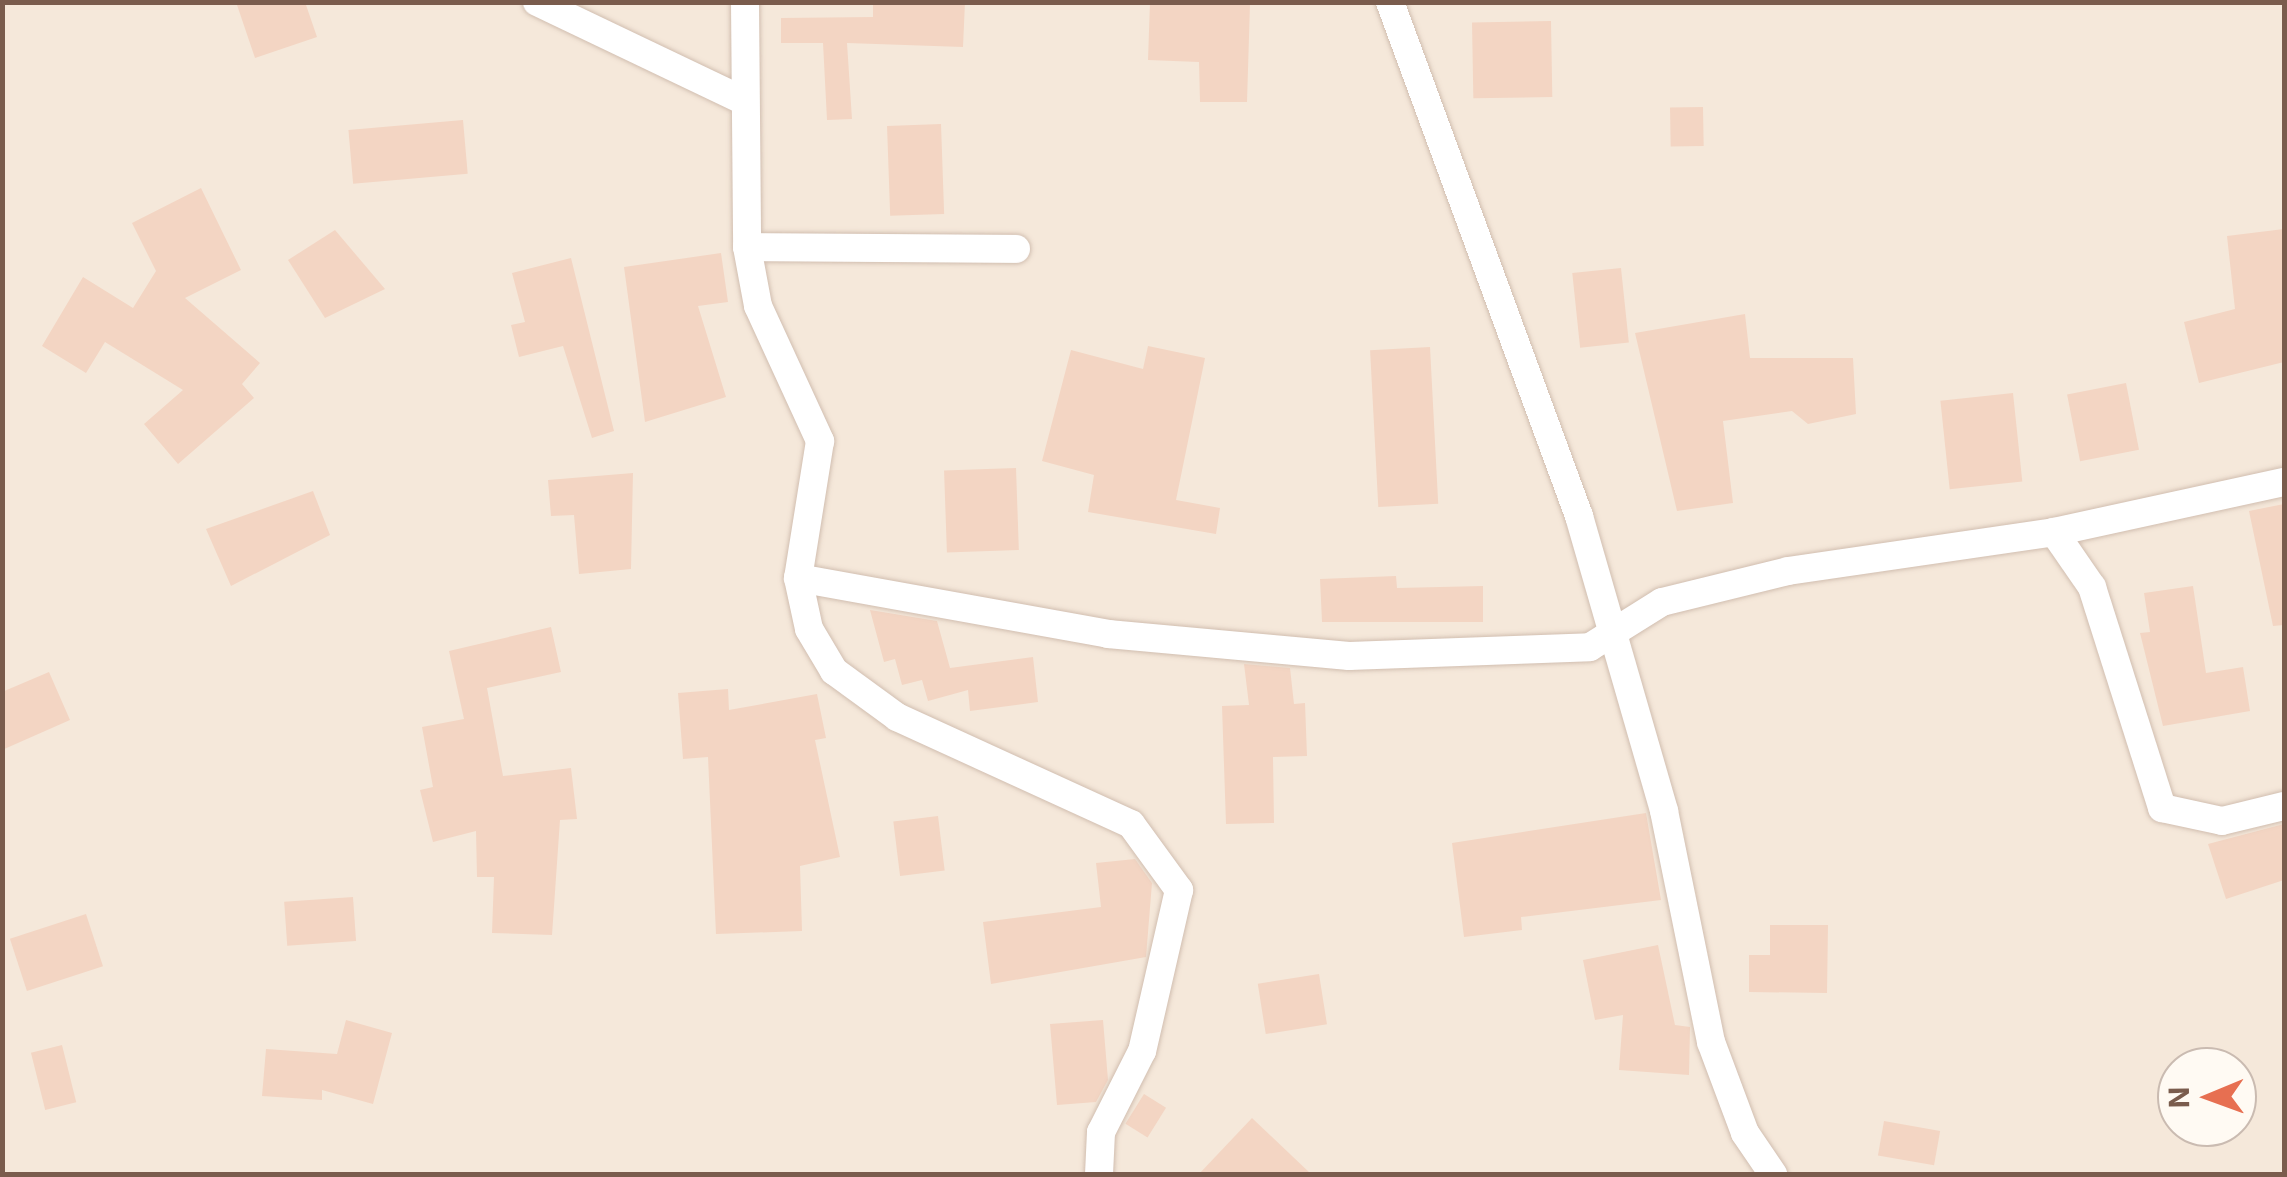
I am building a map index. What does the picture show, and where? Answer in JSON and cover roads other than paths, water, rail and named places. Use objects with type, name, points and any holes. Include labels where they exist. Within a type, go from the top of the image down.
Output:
[{"type":"street","points":[[538,2],[745,101]]},
{"type":"street","points":[[745,2],[747,247],[758,306],[820,442],[798,578],[809,630],[834,670],[897,718],[1131,824],[1169,868],[1179,890],[1174,932],[1142,1052],[1101,1132],[1099,1174]]},
{"type":"street","points":[[1390,2],[1614,632],[1664,811],[1710,1042],[1746,1133],[1773,1174]]},
{"type":"street","points":[[747,247],[1016,249]]},
{"type":"street","points":[[798,578],[1108,634],[1349,656],[1590,646],[1662,602],[1788,571],[2054,532],[2284,482]]},
{"type":"street","points":[[2054,532],[2092,586],[2162,808],[2222,820],[2284,806]]}]
